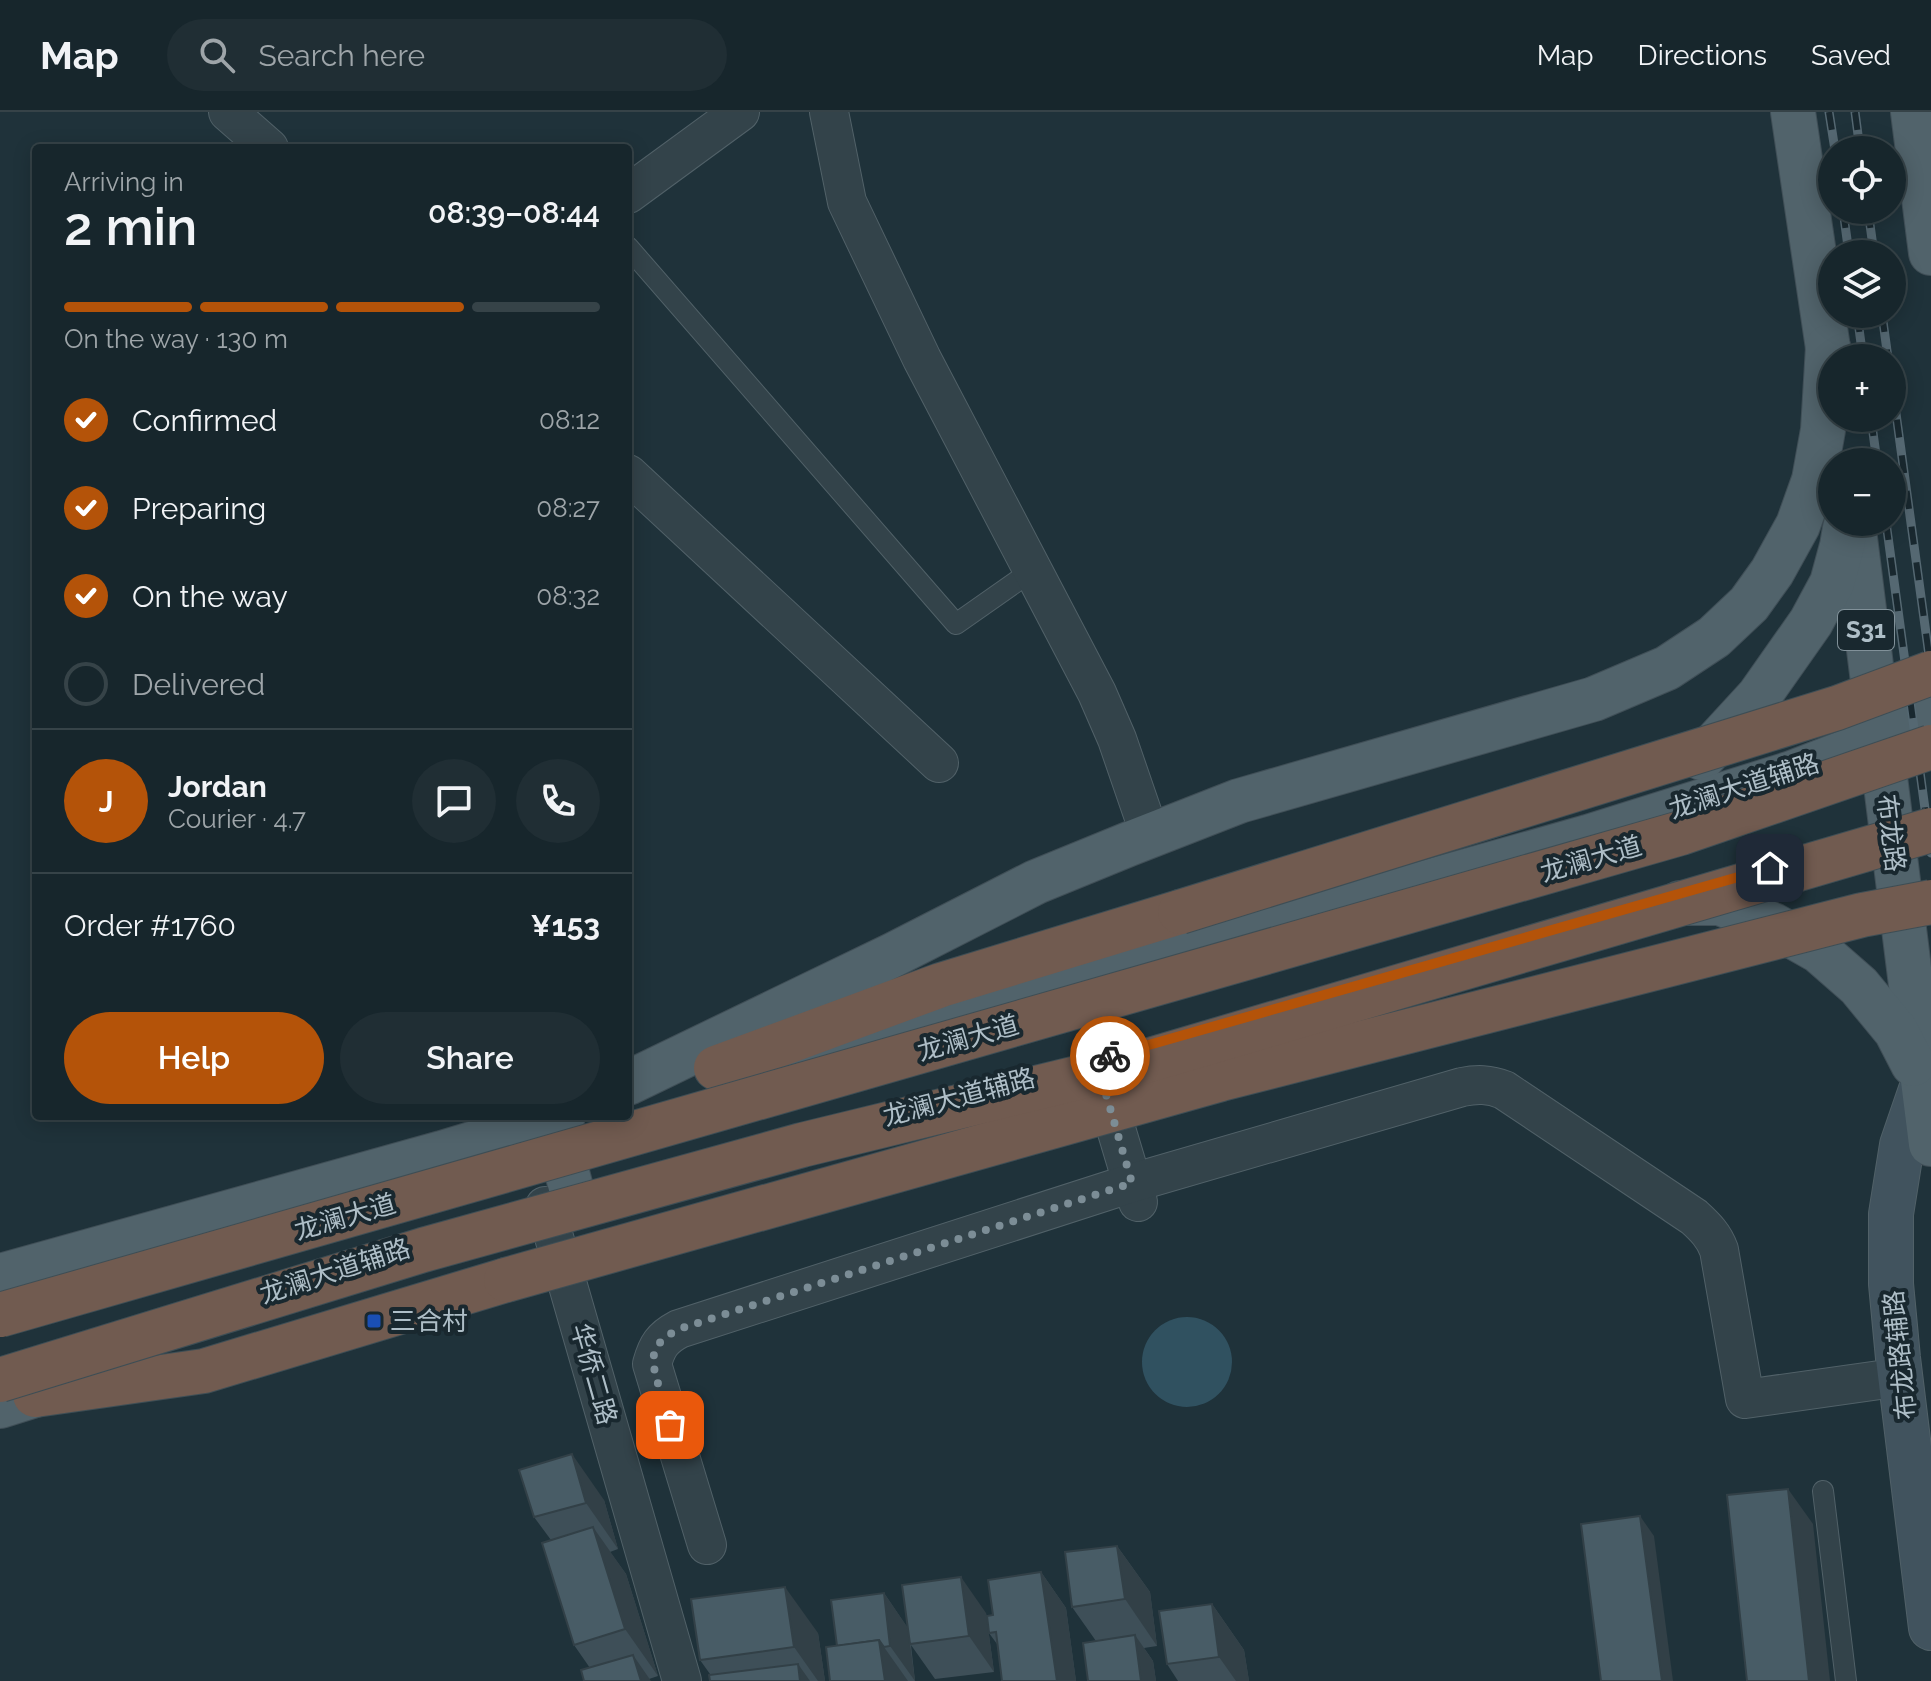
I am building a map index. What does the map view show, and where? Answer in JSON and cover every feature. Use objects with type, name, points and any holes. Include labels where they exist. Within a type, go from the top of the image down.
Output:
[{"type":"highway","points":[[716,1068],[941,985],[1837,708],[1931,673]]},
{"type":"highway","name":"龙澜大道","points":[[0,1315],[1681,833],[1931,747]]},
{"type":"highway","name":"龙澜大道","points":[[12,1394],[423,1250],[802,1145],[1143,1062],[1918,828]]},
{"type":"highway","points":[[12,1394],[204,1371],[506,1280],[1221,1079],[1862,915],[1931,902]]},
{"type":"main road","points":[[1793,112],[1827,344]]},
{"type":"main road","points":[[1913,112],[1931,253]]},
{"type":"main road","points":[[632,1081],[1036,882],[1150,835],[1239,801],[1594,699],[1667,668],[1714,637],[1749,604],[1772,572],[1798,525],[1814,480],[1823,432]]},
{"type":"main road","points":[[1588,837],[1660,795],[1702,758],[1759,696],[1811,622],[1832,583],[1843,536]]},
{"type":"main road","name":"布龙路","points":[[1855,536],[1879,738],[1918,828],[1923,1084],[1931,1144]]},
{"type":"main road","name":"龙澜大道辅路","points":[[632,1095],[716,1068],[884,1035],[1588,837],[1792,773],[1931,719]]},
{"type":"main road","name":"龙澜大道辅路","points":[[12,1394],[208,1311],[497,1219],[1096,1060],[1918,828]]},
{"type":"main road","points":[[1653,902],[1720,903],[1773,925],[1819,951],[1859,986],[1896,1031],[1923,1084]]},
{"type":"main road","name":"布龙路辅路","points":[[1923,1084],[1902,1145],[1891,1214],[1891,1284],[1931,1628]]},
{"type":"main road","points":[[0,1276],[442,1153],[549,1120]]},
{"type":"main road","points":[[559,1120],[560,1203]]},
{"type":"main road","points":[[476,1142],[497,1219]]},
{"type":"street","points":[[228,112],[264,144]]},
{"type":"street","points":[[632,191],[740,112]]},
{"type":"street","points":[[829,112],[847,202],[922,359],[1097,693],[1117,739],[1150,835]]},
{"type":"street","points":[[632,478],[939,763]]},
{"type":"street","points":[[1096,1060],[1135,1192]]},
{"type":"street","points":[[707,1545],[652,1364],[656,1348],[664,1337],[679,1329],[1135,1192],[1476,1084],[1493,1086],[1516,1099],[1705,1226],[1719,1250],[1745,1399],[1901,1377]]},
{"type":"street","name":"华侨二路","points":[[560,1203],[682,1681]]},
{"type":"lane","points":[[632,252],[956,624],[1033,570]]},
{"type":"lane","points":[[1823,1491],[1846,1681]]},
{"type":"water","points":[[1187,1317],[1204,1320],[1219,1330],[1229,1345],[1232,1362],[1229,1379],[1219,1394],[1204,1404],[1187,1407],[1170,1404],[1155,1394],[1145,1379],[1142,1362],[1145,1345],[1155,1330],[1170,1320]]},
{"type":"building","points":[[572,1454],[586,1503],[534,1517],[519,1470]]},
{"type":"building","points":[[1788,1489],[1809,1681],[1747,1681],[1727,1495]]},
{"type":"building","points":[[1640,1516],[1662,1681],[1601,1681],[1581,1524]]},
{"type":"building","points":[[593,1527],[625,1629],[574,1645],[542,1543]]},
{"type":"building","points":[[1117,1546],[1125,1599],[1072,1607],[1065,1552]]},
{"type":"building","points":[[1041,1572],[1057,1681],[1002,1681],[996,1632],[989,1633],[987,1616],[993,1615],[988,1580]]},
{"type":"building","points":[[961,1577],[969,1636],[910,1644],[902,1585]]},
{"type":"building","points":[[785,1587],[794,1647],[700,1660],[691,1599]]},
{"type":"building","points":[[884,1593],[890,1646],[884,1647],[879,1640],[837,1646],[831,1600]]},
{"type":"building","points":[[1212,1604],[1219,1657],[1167,1664],[1159,1611]]},
{"type":"building","points":[[1135,1635],[1141,1681],[1088,1681],[1083,1643]]},
{"type":"building","points":[[879,1640],[885,1681],[830,1681],[826,1647]]},
{"type":"building","points":[[633,1655],[641,1681],[584,1681],[581,1670]]},
{"type":"building","points":[[798,1664],[800,1681],[710,1681],[709,1675]]},
{"type":"railway","points":[[1829,112],[1833,136]]},
{"type":"railway","points":[[1855,112],[1858,136]]},
{"type":"railway","points":[[1845,224],[1847,240]]},
{"type":"railway","points":[[1870,224],[1872,240]]},
{"type":"railway","points":[[1859,328],[1861,344]]},
{"type":"railway","points":[[1884,328],[1886,344]]},
{"type":"railway","points":[[1873,432],[1875,448]]},
{"type":"railway","points":[[1899,432],[1931,670]]},
{"type":"railway","points":[[1888,536],[1931,853]]},
{"type":"way so far","points":[[670,1425],[652,1364],[656,1348],[664,1337],[679,1329],[1132,1183],[1096,1060],[1110,1056]]},
{"type":"place","name":"三合村","points":[[374,1321]]},
{"type":"route","points":[[1110,1056],[1770,868]]}]
